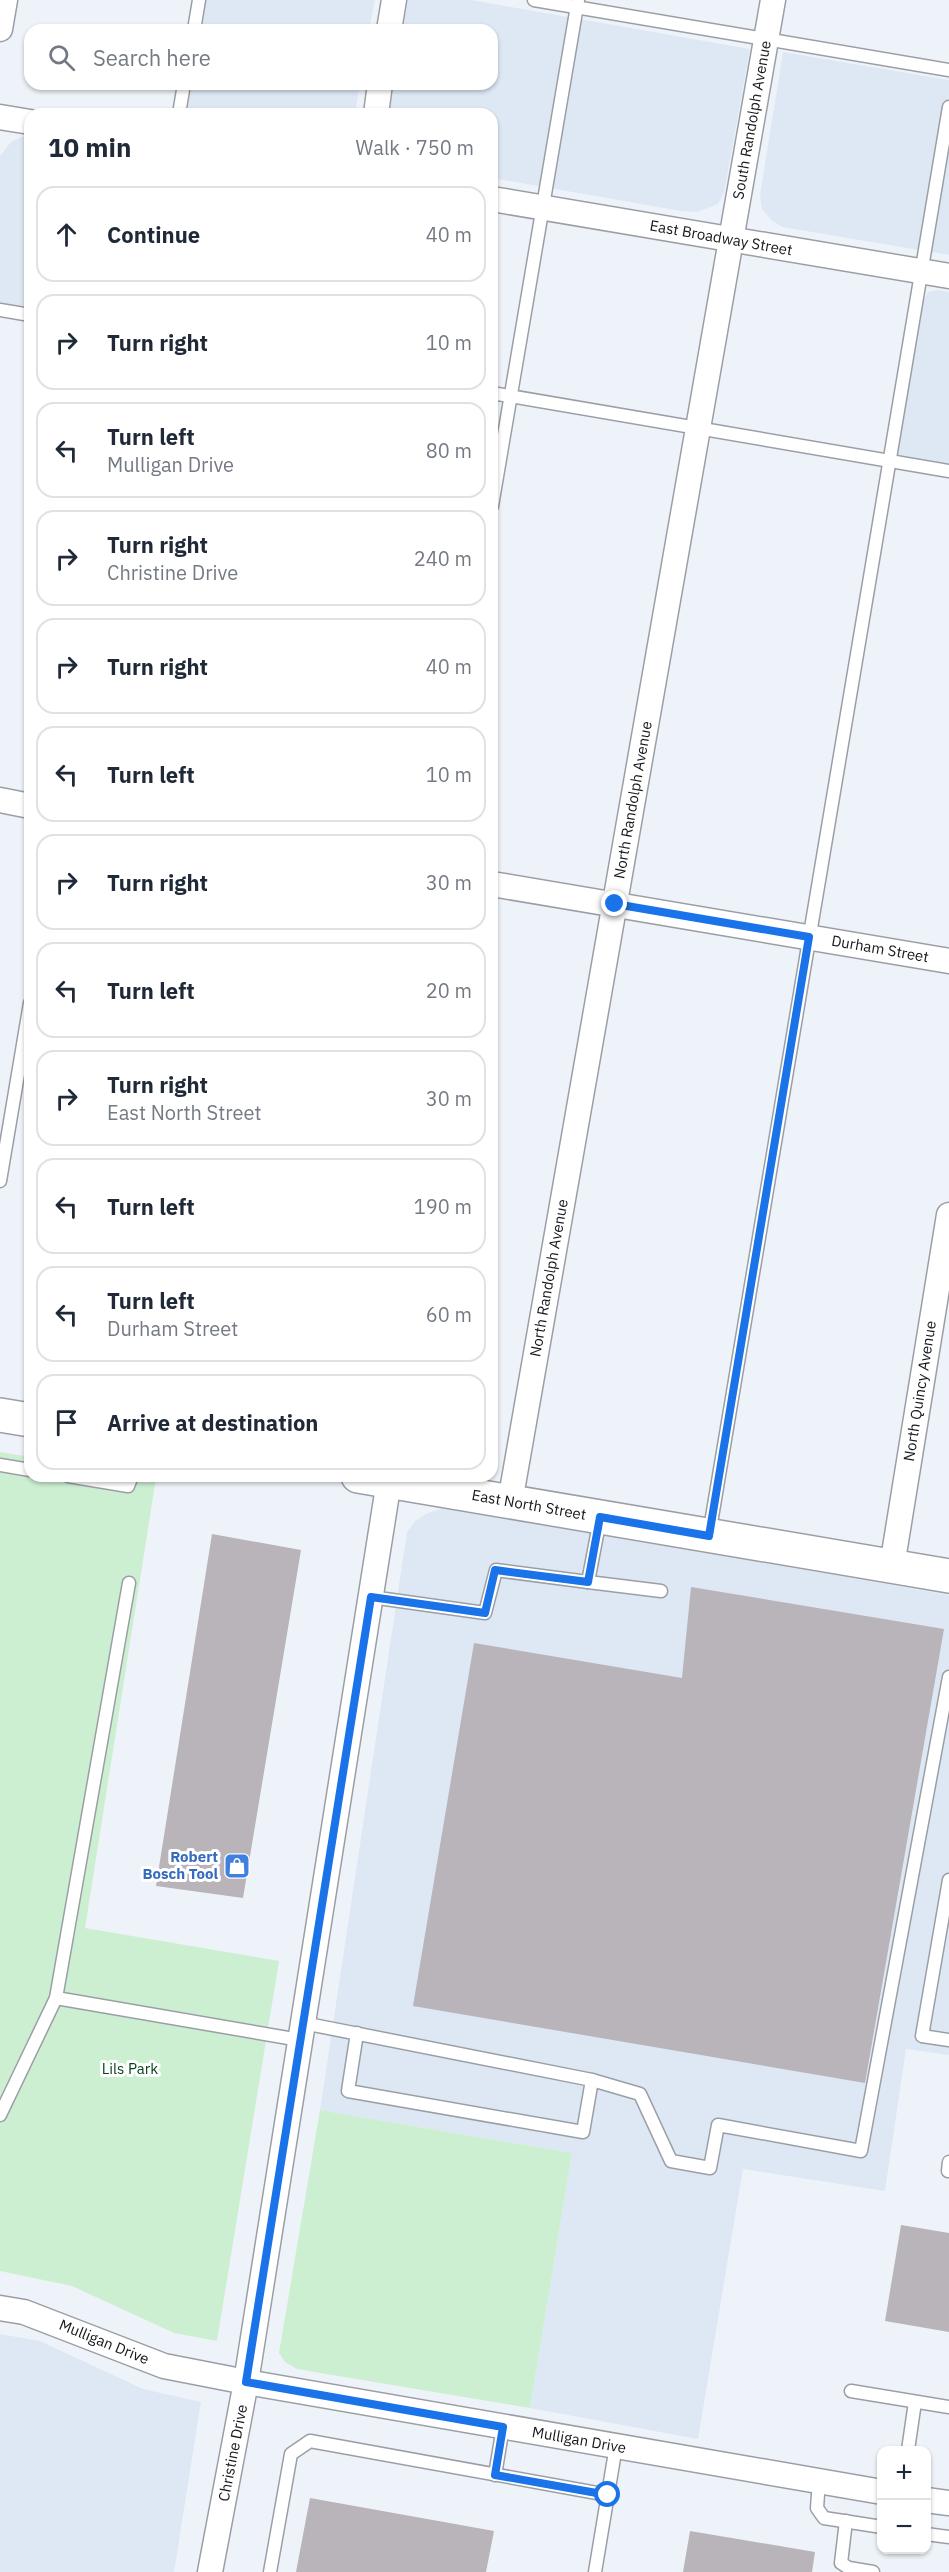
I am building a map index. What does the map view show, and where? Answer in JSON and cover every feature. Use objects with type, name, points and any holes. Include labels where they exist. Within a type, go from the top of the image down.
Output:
[{"type":"street","points":[[0,29],[5,0]]},
{"type":"street","points":[[390,24],[394,0]]},
{"type":"street","name":"South Randolph Avenue","points":[[731,239],[773,0]]},
{"type":"street","points":[[377,108],[379,90]]},
{"type":"street","points":[[0,117],[24,121]]},
{"type":"street","name":"East Broadway Street","points":[[498,200],[949,276]]},
{"type":"street","name":"North Randolph Avenue","points":[[510,1502],[731,239]]},
{"type":"street","points":[[0,801],[24,805]]},
{"type":"street","name":"Durham Street","points":[[498,885],[949,961]]},
{"type":"street","name":"North Quincy Avenue","points":[[891,1566],[949,1215]]},
{"type":"street","points":[[0,1415],[24,1419]]},
{"type":"street","name":"Christine Drive","points":[[210,2572],[246,2382],[389,1482]]},
{"type":"street","name":"East North Street","points":[[395,1482],[949,1576]]},
{"type":"street","name":"Mulligan Drive","points":[[0,2308],[34,2315],[164,2366],[877,2491]]},
{"type":"street","points":[[931,2501],[949,2504]]},
{"type":"lane","points":[[195,24],[199,0]]},
{"type":"lane","points":[[534,0],[577,4],[949,70]]},
{"type":"lane","points":[[498,472],[577,4]]},
{"type":"lane","points":[[180,108],[183,90]]},
{"type":"lane","points":[[709,1536],[949,107]]},
{"type":"lane","points":[[0,310],[24,314]]},
{"type":"lane","points":[[498,394],[949,471]]},
{"type":"lane","points":[[0,1181],[24,1039]]},
{"type":"lane","points":[[0,1465],[24,1469]]},
{"type":"lane","points":[[104,1482],[128,1486],[130,1482]]},
{"type":"lane","points":[[588,1582],[600,1517]]},
{"type":"lane","points":[[371,1597],[485,1613],[495,1570],[661,1591]]},
{"type":"lane","points":[[0,2115],[56,1998],[129,1583]]},
{"type":"lane","points":[[56,1998],[301,2031],[357,2033],[592,2080],[640,2094],[671,2162],[710,2168],[718,2125],[861,2151],[949,1677]]},
{"type":"lane","points":[[949,1880],[922,2036],[949,2040]]},
{"type":"lane","points":[[357,2033],[348,2091],[583,2132],[592,2080]]},
{"type":"lane","points":[[851,2391],[949,2407]]},
{"type":"lane","points":[[909,2446],[915,2402]]},
{"type":"lane","points":[[495,2475],[503,2427]]},
{"type":"lane","points":[[270,2572],[291,2454],[310,2441],[608,2495]]},
{"type":"lane","points":[[595,2572],[616,2446]]},
{"type":"lane","points":[[819,2481],[817,2508],[824,2518],[877,2526]]},
{"type":"lane","points":[[846,2521],[841,2563],[849,2568],[873,2572]]},
{"type":"lane","points":[[931,2535],[949,2537]]},
{"type":"shaded area","points":[[206,0],[375,0],[370,24],[202,24]]},
{"type":"shaded area","points":[[408,0],[471,0],[750,49],[724,193],[718,204],[697,212],[681,211],[498,179],[498,108],[390,108],[393,90],[498,90],[498,24],[404,24]]},
{"type":"shaded area","points":[[783,52],[949,80],[949,255],[782,227],[771,220],[762,209],[760,195]]},
{"type":"shaded area","points":[[191,90],[359,90],[356,108],[187,108]]},
{"type":"shaded area","points":[[24,136],[24,307],[0,303],[0,156],[11,142]]},
{"type":"shaded area","points":[[937,290],[949,292],[949,465],[897,456],[922,303],[928,292]]},
{"type":"shaded area","points":[[441,1509],[460,1510],[949,1595],[949,2055],[906,2049],[885,2191],[743,2169],[698,2439],[530,2408],[572,2153],[320,2110],[407,1532],[415,1521],[428,1513]]},
{"type":"shaded area","points":[[0,2334],[40,2341],[143,2389],[201,2402],[174,2572],[0,2572]]},
{"type":"green space","name":"Lils Park","points":[[0,1452],[24,1456],[24,1482],[155,1482],[85,1928],[279,1961],[217,2341],[174,2333],[72,2286],[0,2271]]},
{"type":"green space","points":[[320,2110],[572,2153],[530,2408],[297,2369],[285,2362],[279,2353]]},
{"type":"building","points":[[212,1534],[301,1550],[243,1898],[156,1886]]},
{"type":"building","points":[[691,1587],[944,1629],[865,2083],[413,2006],[474,1643],[682,1678]]},
{"type":"building","points":[[901,2225],[949,2233],[949,2332],[885,2321]]},
{"type":"building","points":[[310,2498],[494,2531],[486,2572],[296,2572]]},
{"type":"building","points":[[690,2531],[815,2552],[812,2572],[683,2572]]},
{"type":"place","name":"Robert Bosch Tool","points":[[237,1866]]},
{"type":"route","points":[[608,2495],[495,2475],[503,2427],[246,2382],[371,1597],[485,1613],[495,1570],[588,1582],[600,1517],[709,1536],[809,937],[615,904]]}]
